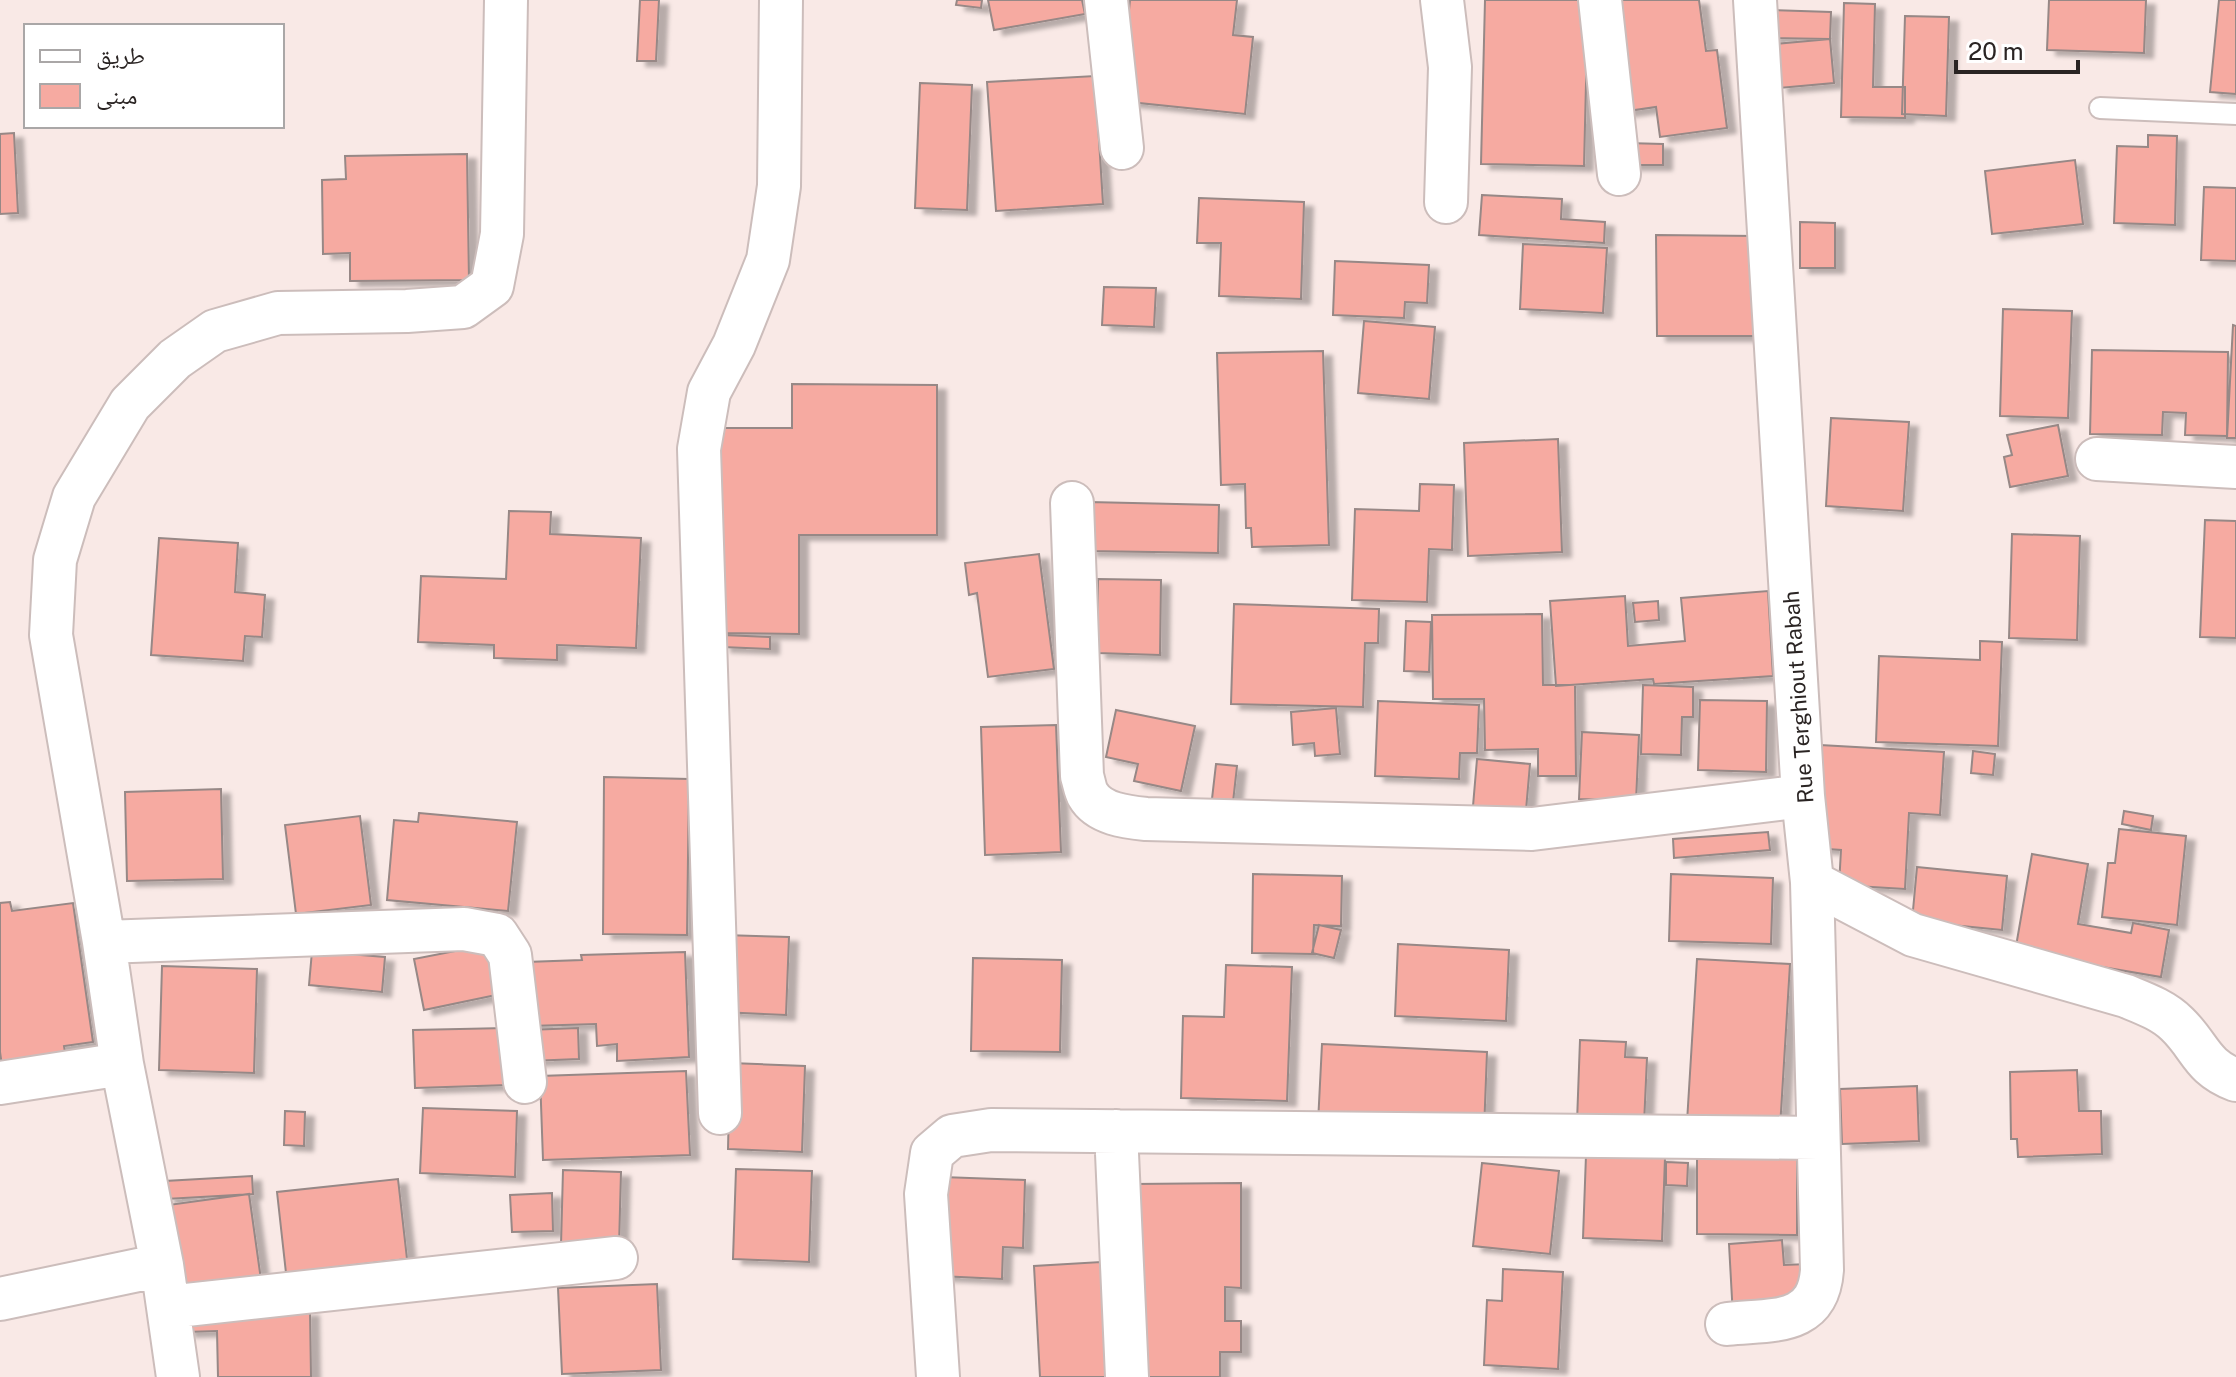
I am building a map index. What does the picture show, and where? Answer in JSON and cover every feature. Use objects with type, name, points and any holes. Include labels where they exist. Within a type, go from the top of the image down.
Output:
[{"type":"street","points":[[178,1377],[162,1265],[122,1064],[51,635],[55,560],[74,497],[130,404],[175,359],[215,331],[278,313],[463,307],[492,286],[502,234],[506,0]]},
{"type":"street","points":[[720,1113],[699,449],[709,392],[734,345],[768,260],[779,186],[781,0]]},
{"type":"street","points":[[1106,0],[1122,148]]},
{"type":"street","points":[[1442,0],[1450,67],[1446,202]]},
{"type":"street","points":[[1600,0],[1619,174]]},
{"type":"street","name":"Rue Terghiout Rabah","points":[[1727,1324],[1790,1317],[1803,1312],[1821,1285],[1822,1270],[1812,882],[1803,796],[1755,0]]},
{"type":"street","points":[[2097,459],[2236,467]]},
{"type":"street","points":[[1072,503],[1082,776],[1088,795],[1100,808],[1123,816],[1146,819],[1532,829],[1803,796]]},
{"type":"street","points":[[1812,882],[1913,935],[2126,996],[2151,1007],[2174,1021],[2206,1062],[2220,1074],[2236,1080]]},
{"type":"street","points":[[104,942],[464,929],[497,935],[510,955],[525,1082]]},
{"type":"street","points":[[0,1083],[122,1064]]},
{"type":"street","points":[[938,1377],[926,1194],[932,1153],[952,1136],[991,1130],[1818,1138]]},
{"type":"street","points":[[1116,1131],[1127,1377]]},
{"type":"street","points":[[168,1307],[616,1258]]},
{"type":"street","points":[[0,1299],[162,1265]]},
{"type":"lane","points":[[2100,108],[2236,114]]},
{"type":"building","points":[[640,0],[659,0],[656,61],[637,61]]},
{"type":"building","points":[[957,0],[982,0],[981,8],[956,5]]},
{"type":"building","points":[[988,0],[1082,0],[1085,14],[994,30]]},
{"type":"building","points":[[1130,0],[1237,0],[1233,35],[1253,37],[1245,114],[1120,101]]},
{"type":"building","points":[[1485,0],[1588,0],[1584,166],[1481,164]]},
{"type":"building","points":[[1606,0],[1699,0],[1706,51],[1717,50],[1727,128],[1660,137],[1656,107],[1621,112]]},
{"type":"building","points":[[2049,0],[2146,0],[2144,53],[2047,50]]},
{"type":"building","points":[[2219,0],[2236,0],[2236,94],[2210,92]]},
{"type":"building","points":[[1844,3],[1875,4],[1873,87],[1905,87],[1905,118],[1841,117]]},
{"type":"building","points":[[1770,10],[1831,12],[1830,39],[1770,38]]},
{"type":"building","points":[[1905,16],[1949,17],[1946,116],[1902,114]]},
{"type":"building","points":[[1830,39],[1834,83],[1779,88],[1775,44]]},
{"type":"building","points":[[1095,76],[1103,204],[996,211],[987,82]]},
{"type":"building","points":[[920,83],[972,85],[967,210],[915,208]]},
{"type":"building","points":[[14,133],[18,213],[0,214],[0,134]]},
{"type":"building","points":[[2148,135],[2177,136],[2175,225],[2114,223],[2117,146],[2148,147]]},
{"type":"building","points":[[1626,143],[1663,144],[1663,165],[1625,165]]},
{"type":"building","points":[[467,154],[469,280],[350,281],[350,253],[323,254],[322,180],[346,179],[345,156]]},
{"type":"building","points":[[2075,160],[2083,224],[1992,234],[1985,171]]},
{"type":"building","points":[[2204,187],[2236,188],[2236,261],[2201,260]]},
{"type":"building","points":[[1482,195],[1562,199],[1561,219],[1605,222],[1604,243],[1479,235]]},
{"type":"building","points":[[1199,198],[1304,202],[1301,299],[1219,296],[1221,243],[1197,243]]},
{"type":"building","points":[[1800,222],[1835,223],[1835,268],[1800,268]]},
{"type":"building","points":[[1656,235],[1757,236],[1757,336],[1657,336]]},
{"type":"building","points":[[1523,244],[1607,248],[1603,313],[1520,309]]},
{"type":"building","points":[[1335,261],[1429,265],[1427,303],[1405,302],[1404,318],[1333,315]]},
{"type":"building","points":[[1104,287],[1156,288],[1154,327],[1102,325]]},
{"type":"building","points":[[2003,309],[2072,311],[2068,418],[2000,416]]},
{"type":"building","points":[[1364,321],[1435,327],[1429,399],[1358,393]]},
{"type":"building","points":[[2233,325],[2236,326],[2236,438],[2227,438]]},
{"type":"building","points":[[2092,350],[2228,352],[2227,436],[2185,435],[2186,413],[2163,412],[2162,435],[2090,434]]},
{"type":"building","points":[[1323,351],[1329,545],[1252,547],[1251,528],[1246,528],[1245,484],[1221,485],[1217,353]]},
{"type":"building","points":[[792,384],[937,385],[937,535],[799,535],[799,634],[715,633],[716,428],[792,428]]},
{"type":"building","points":[[1831,418],[1909,422],[1903,511],[1826,506]]},
{"type":"building","points":[[2058,425],[2068,476],[2010,487],[2004,457],[2012,455],[2007,435]]},
{"type":"building","points":[[1558,439],[1562,552],[1468,556],[1464,443]]},
{"type":"building","points":[[1420,484],[1454,485],[1452,550],[1429,549],[1427,602],[1352,600],[1355,509],[1419,511]]},
{"type":"building","points":[[1089,502],[1219,505],[1218,553],[1088,551]]},
{"type":"building","points":[[509,511],[551,512],[550,534],[641,538],[636,648],[557,645],[557,660],[494,658],[494,645],[418,642],[421,576],[506,579]]},
{"type":"building","points":[[2205,520],[2236,521],[2236,638],[2200,637]]},
{"type":"building","points":[[2012,534],[2080,536],[2077,640],[2009,638]]},
{"type":"building","points":[[159,538],[238,543],[235,592],[265,595],[262,637],[245,636],[243,661],[151,655]]},
{"type":"building","points":[[1039,554],[1054,669],[988,677],[977,593],[969,595],[965,563]]},
{"type":"building","points":[[1098,579],[1161,580],[1160,655],[1097,653]]},
{"type":"building","points":[[1768,591],[1773,676],[1654,684],[1653,679],[1556,686],[1550,601],[1625,596],[1628,646],[1685,641],[1681,598]]},
{"type":"building","points":[[1658,601],[1659,620],[1635,622],[1633,603]]},
{"type":"building","points":[[1234,604],[1379,609],[1378,643],[1365,643],[1363,707],[1231,704]]},
{"type":"building","points":[[1542,614],[1543,685],[1575,685],[1576,776],[1538,776],[1538,749],[1485,750],[1484,699],[1433,699],[1432,615]]},
{"type":"building","points":[[1406,621],[1431,622],[1429,672],[1404,671]]},
{"type":"building","points":[[722,635],[770,637],[770,649],[722,647]]},
{"type":"building","points":[[1980,641],[2002,642],[1998,746],[1876,742],[1879,656],[1980,660]]},
{"type":"building","points":[[1643,685],[1693,687],[1693,717],[1682,717],[1681,755],[1641,754]]},
{"type":"building","points":[[1700,700],[1767,701],[1766,772],[1698,770]]},
{"type":"building","points":[[1378,701],[1479,705],[1477,753],[1460,753],[1459,779],[1375,776]]},
{"type":"building","points":[[1336,708],[1340,754],[1315,756],[1314,743],[1293,745],[1291,712]]},
{"type":"building","points":[[1116,710],[1195,726],[1181,791],[1134,781],[1138,764],[1106,757]]},
{"type":"building","points":[[1056,725],[1061,852],[985,855],[981,727]]},
{"type":"building","points":[[1582,732],[1639,735],[1636,801],[1579,799]]},
{"type":"building","points":[[1820,745],[1944,752],[1940,815],[1909,813],[1905,889],[1839,885],[1841,850],[1813,848]]},
{"type":"building","points":[[1973,751],[1995,754],[1993,775],[1971,773]]},
{"type":"building","points":[[1477,759],[1530,764],[1526,810],[1473,806]]},
{"type":"building","points":[[1216,764],[1237,766],[1233,802],[1212,799]]},
{"type":"building","points":[[604,777],[689,779],[687,935],[603,934]]},
{"type":"building","points":[[221,789],[223,879],[127,881],[125,792]]},
{"type":"building","points":[[2124,811],[2153,816],[2151,830],[2122,824]]},
{"type":"building","points":[[419,813],[517,822],[508,911],[387,900],[394,820],[418,822]]},
{"type":"building","points":[[360,816],[371,905],[296,914],[285,825]]},
{"type":"building","points":[[2119,829],[2186,836],[2177,925],[2102,917],[2108,863],[2115,863]]},
{"type":"building","points":[[1768,832],[1770,850],[1674,858],[1673,839]]},
{"type":"building","points":[[2032,854],[2088,864],[2078,924],[2131,933],[2133,923],[2169,930],[2161,977],[2015,952]]},
{"type":"building","points":[[1917,867],[2007,876],[2002,930],[1912,921]]},
{"type":"building","points":[[1253,874],[1342,876],[1341,926],[1314,925],[1313,954],[1252,953]]},
{"type":"building","points":[[1671,874],[1773,878],[1771,944],[1669,941]]},
{"type":"building","points":[[10,902],[12,911],[73,903],[93,1042],[64,1046],[67,1064],[3,1073],[0,1052],[0,903]]},
{"type":"building","points":[[1319,925],[1341,930],[1334,958],[1312,953]]},
{"type":"building","points":[[723,935],[789,937],[786,1015],[721,1012]]},
{"type":"building","points":[[1398,944],[1509,950],[1506,1021],[1395,1016]]},
{"type":"building","points":[[486,945],[496,995],[424,1010],[414,959]]},
{"type":"building","points":[[312,951],[385,957],[382,992],[309,985]]},
{"type":"building","points":[[685,952],[689,1057],[617,1061],[617,1044],[597,1046],[596,1024],[529,1026],[526,962],[582,960],[581,955]]},
{"type":"building","points":[[973,958],[1062,960],[1060,1052],[971,1051]]},
{"type":"building","points":[[1697,959],[1790,964],[1780,1128],[1687,1122]]},
{"type":"building","points":[[1226,965],[1292,967],[1287,1101],[1181,1098],[1183,1016],[1224,1017]]},
{"type":"building","points":[[162,966],[257,969],[254,1073],[159,1070]]},
{"type":"building","points":[[506,1028],[508,1085],[415,1088],[413,1030]]},
{"type":"building","points":[[578,1028],[579,1059],[529,1061],[527,1030]]},
{"type":"building","points":[[1580,1040],[1626,1042],[1625,1057],[1647,1058],[1644,1124],[1577,1122]]},
{"type":"building","points":[[1322,1044],[1487,1052],[1484,1131],[1318,1123]]},
{"type":"building","points":[[730,1063],[805,1066],[802,1152],[728,1149]]},
{"type":"building","points":[[2077,1070],[2079,1111],[2101,1111],[2102,1154],[2018,1157],[2017,1139],[2011,1139],[2010,1072]]},
{"type":"building","points":[[686,1071],[690,1155],[543,1160],[540,1076]]},
{"type":"building","points":[[1917,1086],[1919,1141],[1842,1144],[1840,1089]]},
{"type":"building","points":[[423,1108],[517,1111],[515,1177],[420,1173]]},
{"type":"building","points":[[285,1111],[305,1112],[304,1146],[284,1145]]},
{"type":"building","points":[[1697,1142],[1797,1144],[1797,1235],[1697,1234]]},
{"type":"building","points":[[1586,1155],[1665,1158],[1662,1241],[1583,1238]]},
{"type":"building","points":[[1666,1162],[1688,1163],[1687,1186],[1666,1185]]},
{"type":"building","points":[[1482,1163],[1559,1171],[1550,1254],[1473,1246]]},
{"type":"building","points":[[736,1169],[812,1171],[809,1262],[733,1259]]},
{"type":"building","points":[[563,1170],[621,1172],[619,1246],[561,1245]]},
{"type":"building","points":[[252,1176],[253,1194],[166,1199],[165,1181]]},
{"type":"building","points":[[942,1177],[1025,1180],[1023,1248],[1003,1247],[1002,1279],[939,1276]]},
{"type":"building","points":[[398,1179],[407,1259],[286,1273],[277,1192]]},
{"type":"building","points":[[1241,1183],[1241,1288],[1225,1287],[1225,1321],[1241,1321],[1241,1352],[1220,1352],[1220,1377],[1134,1377],[1133,1184]]},
{"type":"building","points":[[552,1193],[553,1231],[512,1232],[510,1195]]},
{"type":"building","points":[[249,1194],[262,1287],[174,1300],[161,1206]]},
{"type":"building","points":[[1782,1240],[1784,1265],[1808,1264],[1805,1304],[1733,1317],[1729,1244]]},
{"type":"building","points":[[1101,1262],[1107,1377],[1040,1377],[1034,1266]]},
{"type":"building","points":[[1503,1269],[1563,1272],[1558,1369],[1484,1365],[1487,1300],[1502,1301]]},
{"type":"building","points":[[657,1284],[661,1370],[562,1374],[558,1288]]},
{"type":"building","points":[[310,1311],[311,1377],[218,1377],[217,1331],[186,1332],[185,1315]]}]
